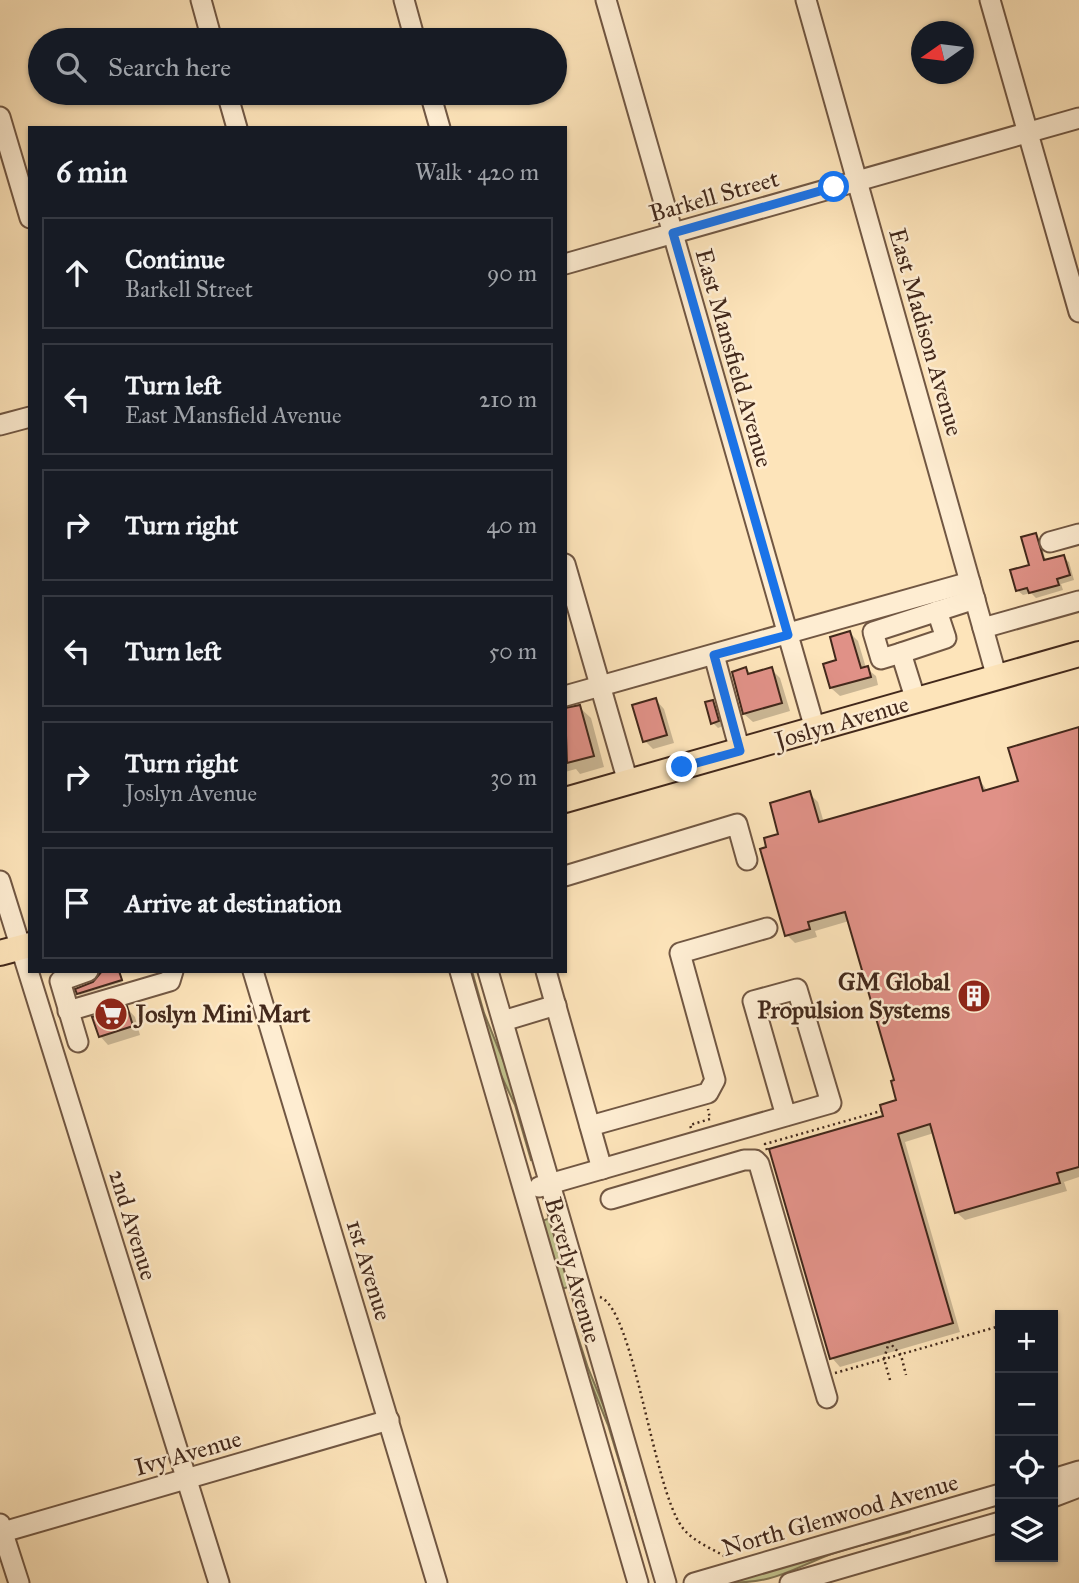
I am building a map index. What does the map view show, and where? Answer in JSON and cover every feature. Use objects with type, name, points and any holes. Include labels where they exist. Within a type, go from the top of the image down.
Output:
[{"type":"main road","name":"Joslyn Avenue","points":[[567,799],[1079,654]]},
{"type":"street","points":[[201,0],[209,28]]},
{"type":"street","points":[[404,0],[412,28]]},
{"type":"street","name":"East Mansfield Avenue","points":[[606,0],[815,729]]},
{"type":"street","name":"East Madison Avenue","points":[[806,0],[997,678]]},
{"type":"street","points":[[990,0],[1079,312]]},
{"type":"street","points":[[230,105],[236,126]]},
{"type":"street","points":[[433,105],[439,126]]},
{"type":"street","points":[[0,117],[28,211]]},
{"type":"street","name":"Barkell Street","points":[[567,263],[1079,118]]},
{"type":"street","points":[[0,425],[28,418]]},
{"type":"street","points":[[1049,542],[1079,534]]},
{"type":"street","points":[[567,571],[628,782]]},
{"type":"street","points":[[937,611],[946,638],[881,659],[873,632],[937,611],[972,590]]},
{"type":"street","points":[[567,695],[788,635],[972,590]]},
{"type":"street","points":[[983,628],[1079,601]]},
{"type":"street","points":[[901,653],[916,701]]},
{"type":"street","points":[[714,655],[740,751]]},
{"type":"street","points":[[567,875],[737,824],[747,860]]},
{"type":"street","name":"2nd Avenue","points":[[0,881],[17,948],[41,1012],[219,1583]]},
{"type":"street","points":[[590,1126],[708,1093],[715,1080],[680,953],[767,928]]},
{"type":"street","points":[[78,1042],[60,981],[83,973]]},
{"type":"street","points":[[41,1012],[67,1008],[170,981],[172,973]]},
{"type":"street","name":"1st Avenue","points":[[254,973],[437,1583]]},
{"type":"street","name":"Beverly Avenue","points":[[461,973],[638,1583]]},
{"type":"street","name":"Beverly Avenue","points":[[489,973],[666,1583]]},
{"type":"street","points":[[547,973],[602,1169]]},
{"type":"street","points":[[524,1191],[550,1184],[786,1116],[831,1103],[797,989],[753,1001],[786,1116]]},
{"type":"street","points":[[503,1021],[556,1005]]},
{"type":"street","points":[[611,1199],[744,1160],[755,1160],[760,1164],[827,1398]]},
{"type":"street","points":[[556,1301],[566,1299],[574,1307],[590,1362],[621,1425]]},
{"type":"street","name":"Ivy Avenue","points":[[1,1530],[388,1420]]},
{"type":"street","points":[[1058,1477],[1079,1471]]},
{"type":"street","points":[[1058,1495],[1079,1488]]},
{"type":"street","name":"North Glenwood Avenue","points":[[694,1583],[995,1495]]},
{"type":"street","points":[[1058,1505],[1079,1499]]},
{"type":"street","name":"North Glenwood Avenue","points":[[790,1583],[995,1523]]},
{"type":"street","points":[[1,1530],[19,1583]]},
{"type":"path","points":[[769,1157],[765,1144],[881,1111]]},
{"type":"path","points":[[602,1310],[598,1296],[605,1299],[612,1309],[626,1345],[644,1403],[657,1466],[681,1527],[695,1540],[729,1558],[716,1562]]},
{"type":"path","points":[[831,1374],[995,1327]]},
{"type":"path","points":[[890,1380],[884,1359],[889,1342],[901,1355],[906,1375]]},
{"type":"green space","points":[[469,973],[473,973],[484,1013],[508,1072],[534,1159],[531,1160],[515,1105],[494,1060]]},
{"type":"green space","points":[[550,1218],[571,1286],[562,1289],[542,1221]]},
{"type":"green space","points":[[569,1309],[588,1368],[611,1424],[652,1569],[608,1425],[583,1364]]},
{"type":"green space","points":[[911,1529],[910,1532],[826,1556],[777,1576],[722,1583]]},
{"type":"building","points":[[1036,533],[1044,560],[1064,555],[1070,575],[1057,579],[1059,585],[1029,593],[1027,588],[1016,591],[1010,570],[1029,565],[1021,537]]},
{"type":"building","points":[[850,631],[861,668],[868,666],[871,677],[830,688],[823,664],[836,660],[830,637]]},
{"type":"building","points":[[746,667],[748,674],[772,667],[782,703],[743,714],[732,672]]},
{"type":"building","points":[[656,698],[667,735],[643,742],[632,705]]},
{"type":"building","points":[[713,700],[719,721],[711,724],[705,702]]},
{"type":"building","points":[[580,705],[594,756],[567,763],[567,708]]},
{"type":"building","name":"GM Global Propulsion Systems","points":[[1079,727],[1079,1167],[1057,1173],[1060,1183],[955,1213],[930,1124],[898,1134],[953,1323],[830,1359],[769,1149],[883,1116],[880,1105],[896,1100],[891,1081],[894,1080],[845,912],[808,922],[810,929],[785,936],[760,849],[766,847],[764,838],[778,834],[770,803],[810,791],[819,822],[979,777],[983,791],[1018,781],[1008,748]]},
{"type":"building","points":[[100,973],[120,973],[122,980],[77,994],[75,989],[93,982]]},
{"type":"building","points":[[127,1006],[133,1026],[99,1037],[92,1017]]},
{"type":"place","name":"GM Global Propulsion Systems","points":[[974,996]]},
{"type":"place","name":"Joslyn Mini Mart","points":[[111,1014]]},
{"type":"route","points":[[682,767],[740,751],[714,655],[788,635],[673,233],[834,187]]}]
